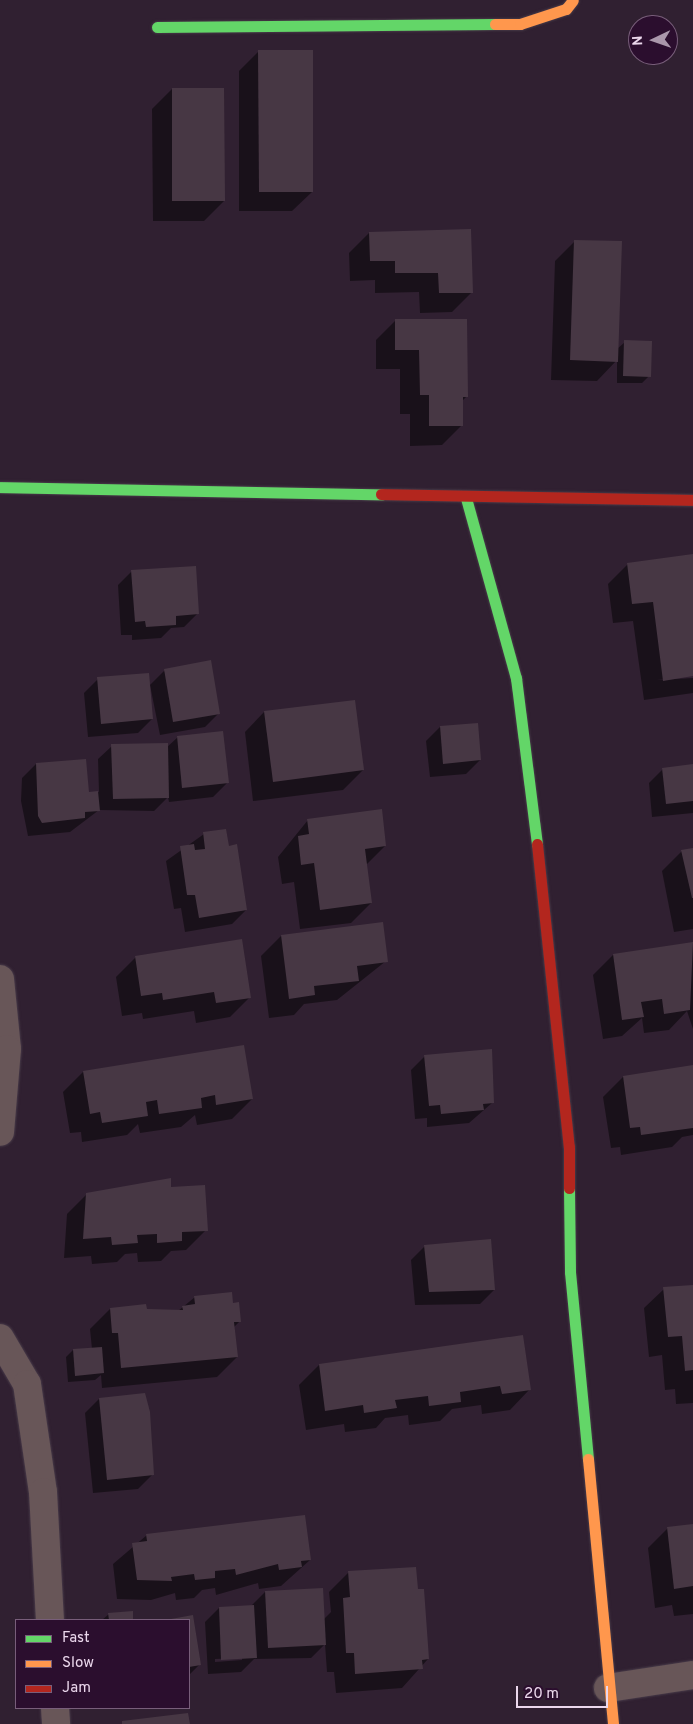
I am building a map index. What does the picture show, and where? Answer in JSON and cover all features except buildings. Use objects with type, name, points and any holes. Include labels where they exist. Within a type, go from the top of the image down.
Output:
[{"type":"street","points":[[157,27],[520,24],[566,9],[573,0]]},
{"type":"street","points":[[0,487],[466,498],[693,500]]},
{"type":"street","points":[[466,498],[516,678],[547,927],[569,1146],[570,1272],[587,1414],[608,1688],[613,1724]]},
{"type":"street","points":[[0,978],[7,1049],[0,1132]]},
{"type":"street","points":[[0,1338],[27,1384],[43,1492],[50,1619]]},
{"type":"street","points":[[608,1688],[693,1675]]},
{"type":"street","points":[[55,1709],[56,1724]]},
{"type":"traffic: fast","points":[[157,27],[495,24]]},
{"type":"traffic: fast","points":[[0,487],[381,494]]},
{"type":"traffic: fast","points":[[466,498],[516,678],[537,844]]},
{"type":"traffic: fast","points":[[569,1188],[570,1272],[588,1459]]},
{"type":"traffic: slow","points":[[495,24],[520,24],[566,9],[573,0]]},
{"type":"traffic: slow","points":[[588,1459],[613,1724]]},
{"type":"traffic: jam","points":[[381,494],[693,500]]},
{"type":"traffic: jam","points":[[537,844],[569,1147],[569,1188]]}]
